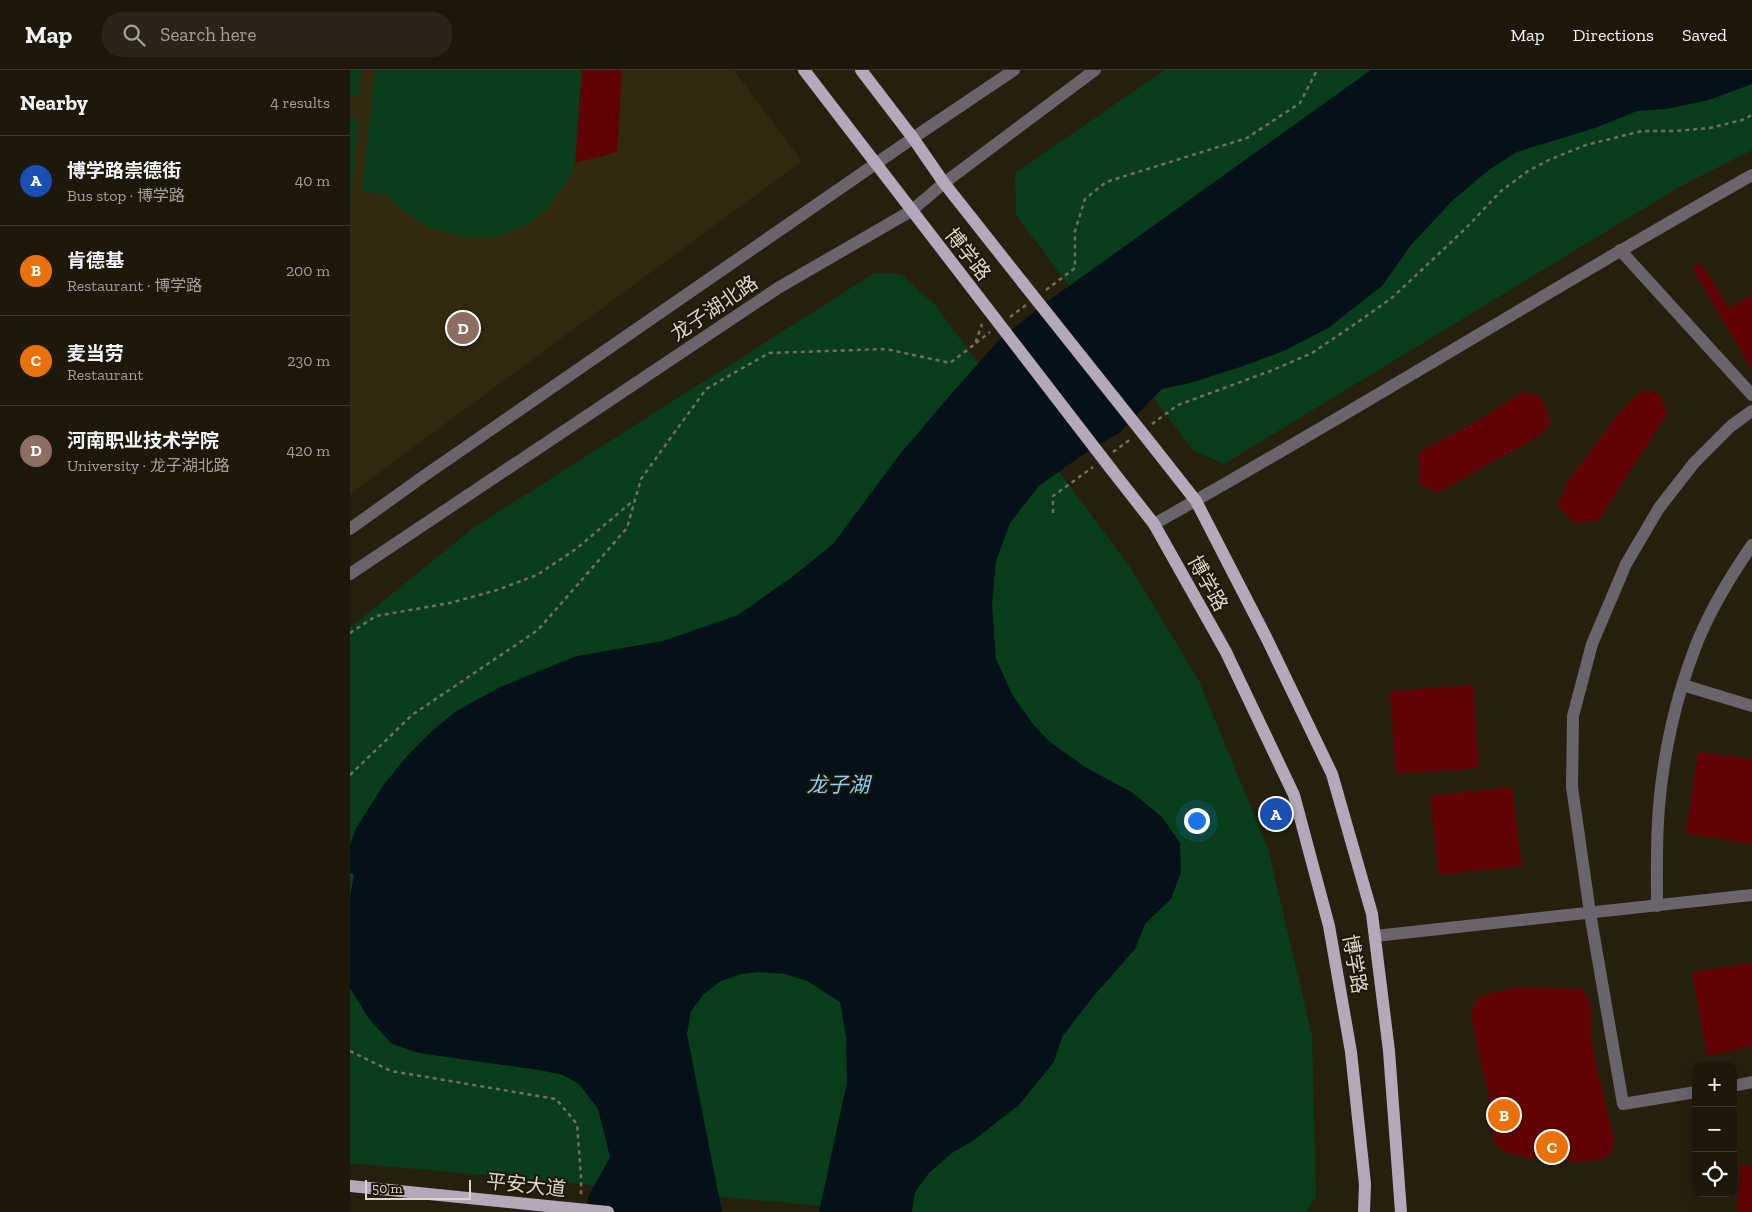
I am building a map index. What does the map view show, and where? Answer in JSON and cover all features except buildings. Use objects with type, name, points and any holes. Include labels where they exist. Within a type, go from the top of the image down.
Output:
[{"type":"main road","name":"博学路","points":[[804,70],[1154,524],[1226,652],[1294,795],[1329,926],[1352,1052],[1365,1184],[1364,1212]]},
{"type":"main road","name":"博学路","points":[[861,70],[913,138],[944,183],[1196,501],[1266,637],[1332,774],[1372,914],[1389,1051],[1401,1212]]},
{"type":"main road","name":"平安大道","points":[[350,1186],[608,1212]]},
{"type":"street","name":"龙子湖北路","points":[[350,529],[420,478],[1014,70]]},
{"type":"street","name":"龙子湖北路","points":[[350,574],[778,288],[911,211],[944,183],[1095,70]]},
{"type":"street","points":[[1154,524],[1620,250],[1752,175]]},
{"type":"street","points":[[1620,250],[1752,395]]},
{"type":"street","points":[[1692,1093],[1624,1104],[1590,913],[1572,787],[1574,716],[1592,644],[1626,564],[1659,508],[1694,463],[1731,426],[1752,411]]},
{"type":"street","points":[[1657,906],[1659,806],[1665,757],[1683,685],[1695,648],[1721,594],[1752,545]]},
{"type":"street","points":[[1683,685],[1752,706]]},
{"type":"street","points":[[1375,936],[1752,895]]},
{"type":"street","points":[[1737,1085],[1752,1082]]},
{"type":"path","points":[[1044,291],[1075,268],[1075,232],[1085,200],[1106,182],[1247,138],[1300,104],[1317,70]]},
{"type":"path","points":[[1147,428],[1178,405],[1273,370],[1312,352],[1358,322],[1392,297],[1466,228],[1500,191],[1528,171],[1548,160],[1586,145],[1642,131],[1710,128],[1742,120],[1752,115]]},
{"type":"path","points":[[1006,320],[1029,303]]},
{"type":"path","points":[[975,344],[987,308]]},
{"type":"path","points":[[350,775],[412,714],[538,630],[627,528],[641,479],[706,389],[769,353],[886,349],[950,363],[990,332]]},
{"type":"path","points":[[1053,512],[1053,496],[1106,462],[1131,439]]},
{"type":"path","points":[[350,633],[376,616],[450,603],[497,590],[537,575],[576,549],[635,499]]},
{"type":"path","points":[[350,1051],[391,1070],[556,1099],[576,1124],[582,1176],[581,1203]]},
{"type":"shaded area","points":[[350,70],[734,70],[802,161],[350,494]]},
{"type":"green space","points":[[350,70],[361,70],[358,97],[350,96]]},
{"type":"green space","points":[[375,70],[583,70],[579,153],[568,180],[546,210],[527,225],[497,237],[464,237],[430,228],[402,210],[385,194],[362,192]]},
{"type":"green space","points":[[1165,70],[1752,70],[1752,150],[1681,186],[1224,464],[1193,450],[1016,215],[1015,173]]},
{"type":"green space","points":[[350,118],[358,119],[350,216]]},
{"type":"green space","points":[[873,274],[901,274],[935,305],[1132,570],[1199,681],[1268,849],[1312,1036],[1316,1197],[1306,1212],[888,1212],[350,1163],[350,628],[473,528]]},
{"type":"water","name":"龙子湖","points":[[1371,70],[1752,70],[1752,84],[1709,100],[1666,109],[1637,111],[1595,128],[1517,152],[1490,169],[1453,200],[1411,245],[1382,286],[1328,328],[1286,350],[1240,367],[1190,383],[1162,389],[1120,432],[1078,458],[1039,486],[1010,523],[996,561],[992,606],[996,659],[1012,694],[1032,723],[1049,741],[1085,767],[1133,793],[1162,817],[1180,843],[1181,872],[1171,899],[1145,924],[1135,949],[1092,998],[1062,1037],[1054,1062],[1019,1105],[974,1140],[952,1153],[929,1173],[915,1192],[912,1212],[819,1212],[847,1082],[846,1037],[840,1002],[807,981],[785,974],[759,972],[741,974],[721,981],[704,994],[691,1011],[687,1034],[722,1212],[587,1212],[588,1197],[610,1157],[598,1109],[579,1084],[563,1075],[419,1053],[392,1044],[369,1019],[350,988],[350,897],[354,874],[350,873],[350,845],[356,828],[385,783],[407,756],[432,731],[455,712],[500,687],[577,656],[663,641],[738,615],[792,577],[833,544],[900,454],[998,341],[1044,304]]},
{"type":"place","name":"河南职业技术学院","points":[[463,328]]},
{"type":"place","name":"博学路崇德街","points":[[1276,814]]},
{"type":"place","name":"肯德基","points":[[1504,1115]]},
{"type":"place","name":"麦当劳","points":[[1552,1147]]}]
